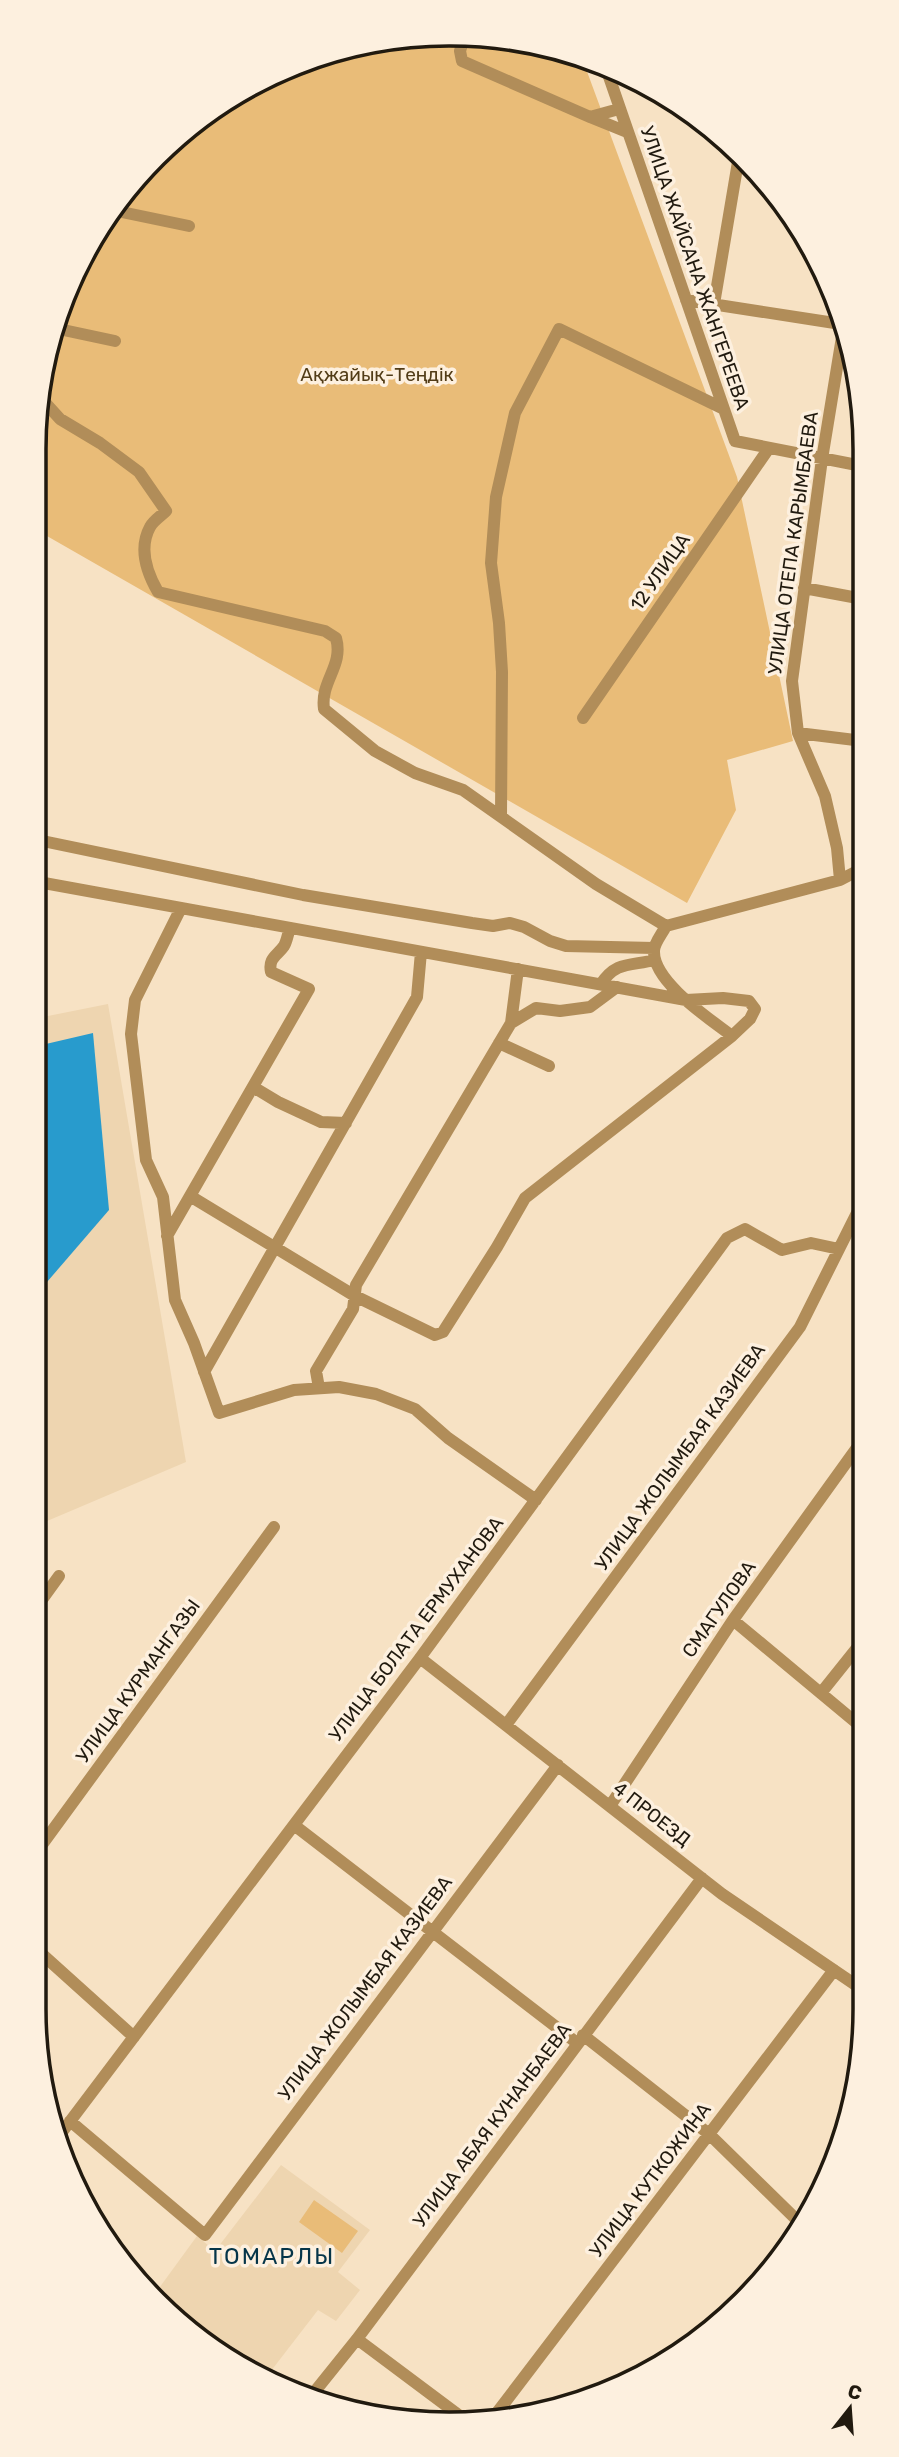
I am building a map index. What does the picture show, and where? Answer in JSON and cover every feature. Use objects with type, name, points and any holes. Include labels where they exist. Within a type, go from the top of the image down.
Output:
[{"type":"street","points":[[462,46],[462,61],[602,124],[627,132]]},
{"type":"street","name":"УЛИЦА ЖАЙСАНА ЖАНГЕРЕЕВА","points":[[609,78],[735,441],[769,448]]},
{"type":"street","points":[[590,117],[619,109]]},
{"type":"street","points":[[714,304],[737,166]]},
{"type":"street","points":[[123,212],[189,226]]},
{"type":"street","points":[[686,300],[833,323]]},
{"type":"street","points":[[501,816],[502,673],[491,563],[496,498],[515,413],[559,329],[724,409]]},
{"type":"street","points":[[64,330],[115,341]]},
{"type":"street","name":"УЛИЦА ОТЕПА КАРЫМБАЕВА","points":[[840,347],[822,459],[792,681],[799,733],[825,796],[837,848],[840,880]]},
{"type":"street","points":[[48,405],[61,419],[139,472],[166,511],[150,526],[145,548],[146,571],[158,592],[325,631],[336,638],[340,652],[322,698],[324,709],[375,751],[415,773],[463,790],[596,884],[666,926],[840,880],[853,873]]},
{"type":"street","points":[[769,448],[853,464]]},
{"type":"street","name":"12 УЛИЦА","points":[[583,718],[769,448]]},
{"type":"street","points":[[804,589],[853,597]]},
{"type":"street","points":[[799,733],[853,740]]},
{"type":"street","points":[[46,842],[314,897],[493,926],[510,923],[566,946],[654,954]]},
{"type":"street","points":[[46,883],[686,1000],[723,998],[750,1001],[755,1009],[750,1019],[732,1036],[525,1198],[498,1247],[443,1332],[435,1335],[355,1296],[190,1196]]},
{"type":"street","points":[[181,908],[135,999],[131,1034],[146,1160],[163,1197],[175,1300],[219,1413],[294,1390],[339,1387],[376,1394],[415,1409],[448,1438],[536,1500]]},
{"type":"street","points":[[601,984],[607,975],[619,966],[654,954],[666,926]]},
{"type":"street","points":[[167,1236],[309,989],[271,972],[274,955],[284,946],[290,928]]},
{"type":"street","points":[[204,1372],[417,997],[421,952]]},
{"type":"street","points":[[654,954],[670,984],[732,1036]]},
{"type":"street","points":[[319,1388],[316,1371],[353,1309],[356,1286],[511,1023],[518,969]]},
{"type":"street","points":[[511,1023],[536,1008],[560,1011],[590,1007],[617,987]]},
{"type":"street","points":[[499,1043],[549,1066]]},
{"type":"street","points":[[253,1087],[321,1122],[346,1123]]},
{"type":"street","name":"УЛИЦА ЖОЛЫМБАЯ КАЗИЕВА","points":[[506,1725],[800,1327],[853,1221]]},
{"type":"street","name":"УЛИЦА БОЛАТА ЕРМУХАНОВА","points":[[64,2129],[421,1658],[727,1238],[745,1229],[782,1250],[811,1243],[839,1249]]},
{"type":"street","name":"СМАГУЛОВА","points":[[610,1806],[733,1620],[853,1453]]},
{"type":"street","name":"УЛИЦА КУРМАНГАЗЫ","points":[[46,1839],[274,1527]]},
{"type":"street","points":[[46,1594],[59,1576]]},
{"type":"street","points":[[733,1620],[853,1720]]},
{"type":"street","points":[[821,1693],[853,1653]]},
{"type":"street","name":"4 ПРОЕЗД","points":[[421,1658],[702,1878],[853,1983]]},
{"type":"street","name":"УЛИЦА ЖОЛЫМБАЯ КАЗИЕВА","points":[[70,2121],[205,2235],[558,1765]]},
{"type":"street","points":[[294,1825],[432,1931],[709,2134],[794,2217]]},
{"type":"street","name":"УЛИЦА АБАЯ КУНАНБАЕВА","points":[[317,2389],[702,1878]]},
{"type":"street","points":[[46,1958],[134,2037]]},
{"type":"street","name":"УЛИЦА КУТКОЖИНА","points":[[500,2408],[834,1970]]},
{"type":"street","points":[[357,2339],[454,2412]]},
{"type":"shaded area","points":[[108,1004],[186,1462],[46,1521],[46,1016]]},
{"type":"shaded area","points":[[281,2165],[370,2230],[338,2272],[360,2290],[336,2321],[318,2310],[272,2370],[204,2328],[159,2288],[197,2236],[215,2251]]},
{"type":"green space","name":"Ақжайық-Теңдік","points":[[423,46],[502,49],[554,59],[586,70],[737,477],[793,741],[727,760],[736,810],[687,903],[46,535],[46,423],[53,371],[67,320],[87,271],[129,204],[164,164],[204,129],[271,87],[345,59]]},
{"type":"green space","points":[[314,2200],[358,2231],[342,2253],[299,2222]]},
{"type":"water","points":[[93,1033],[109,1210],[46,1282],[46,1044]]},
{"type":"district","name":"ТОМАРЛЫ","points":[[272,2256]]}]
